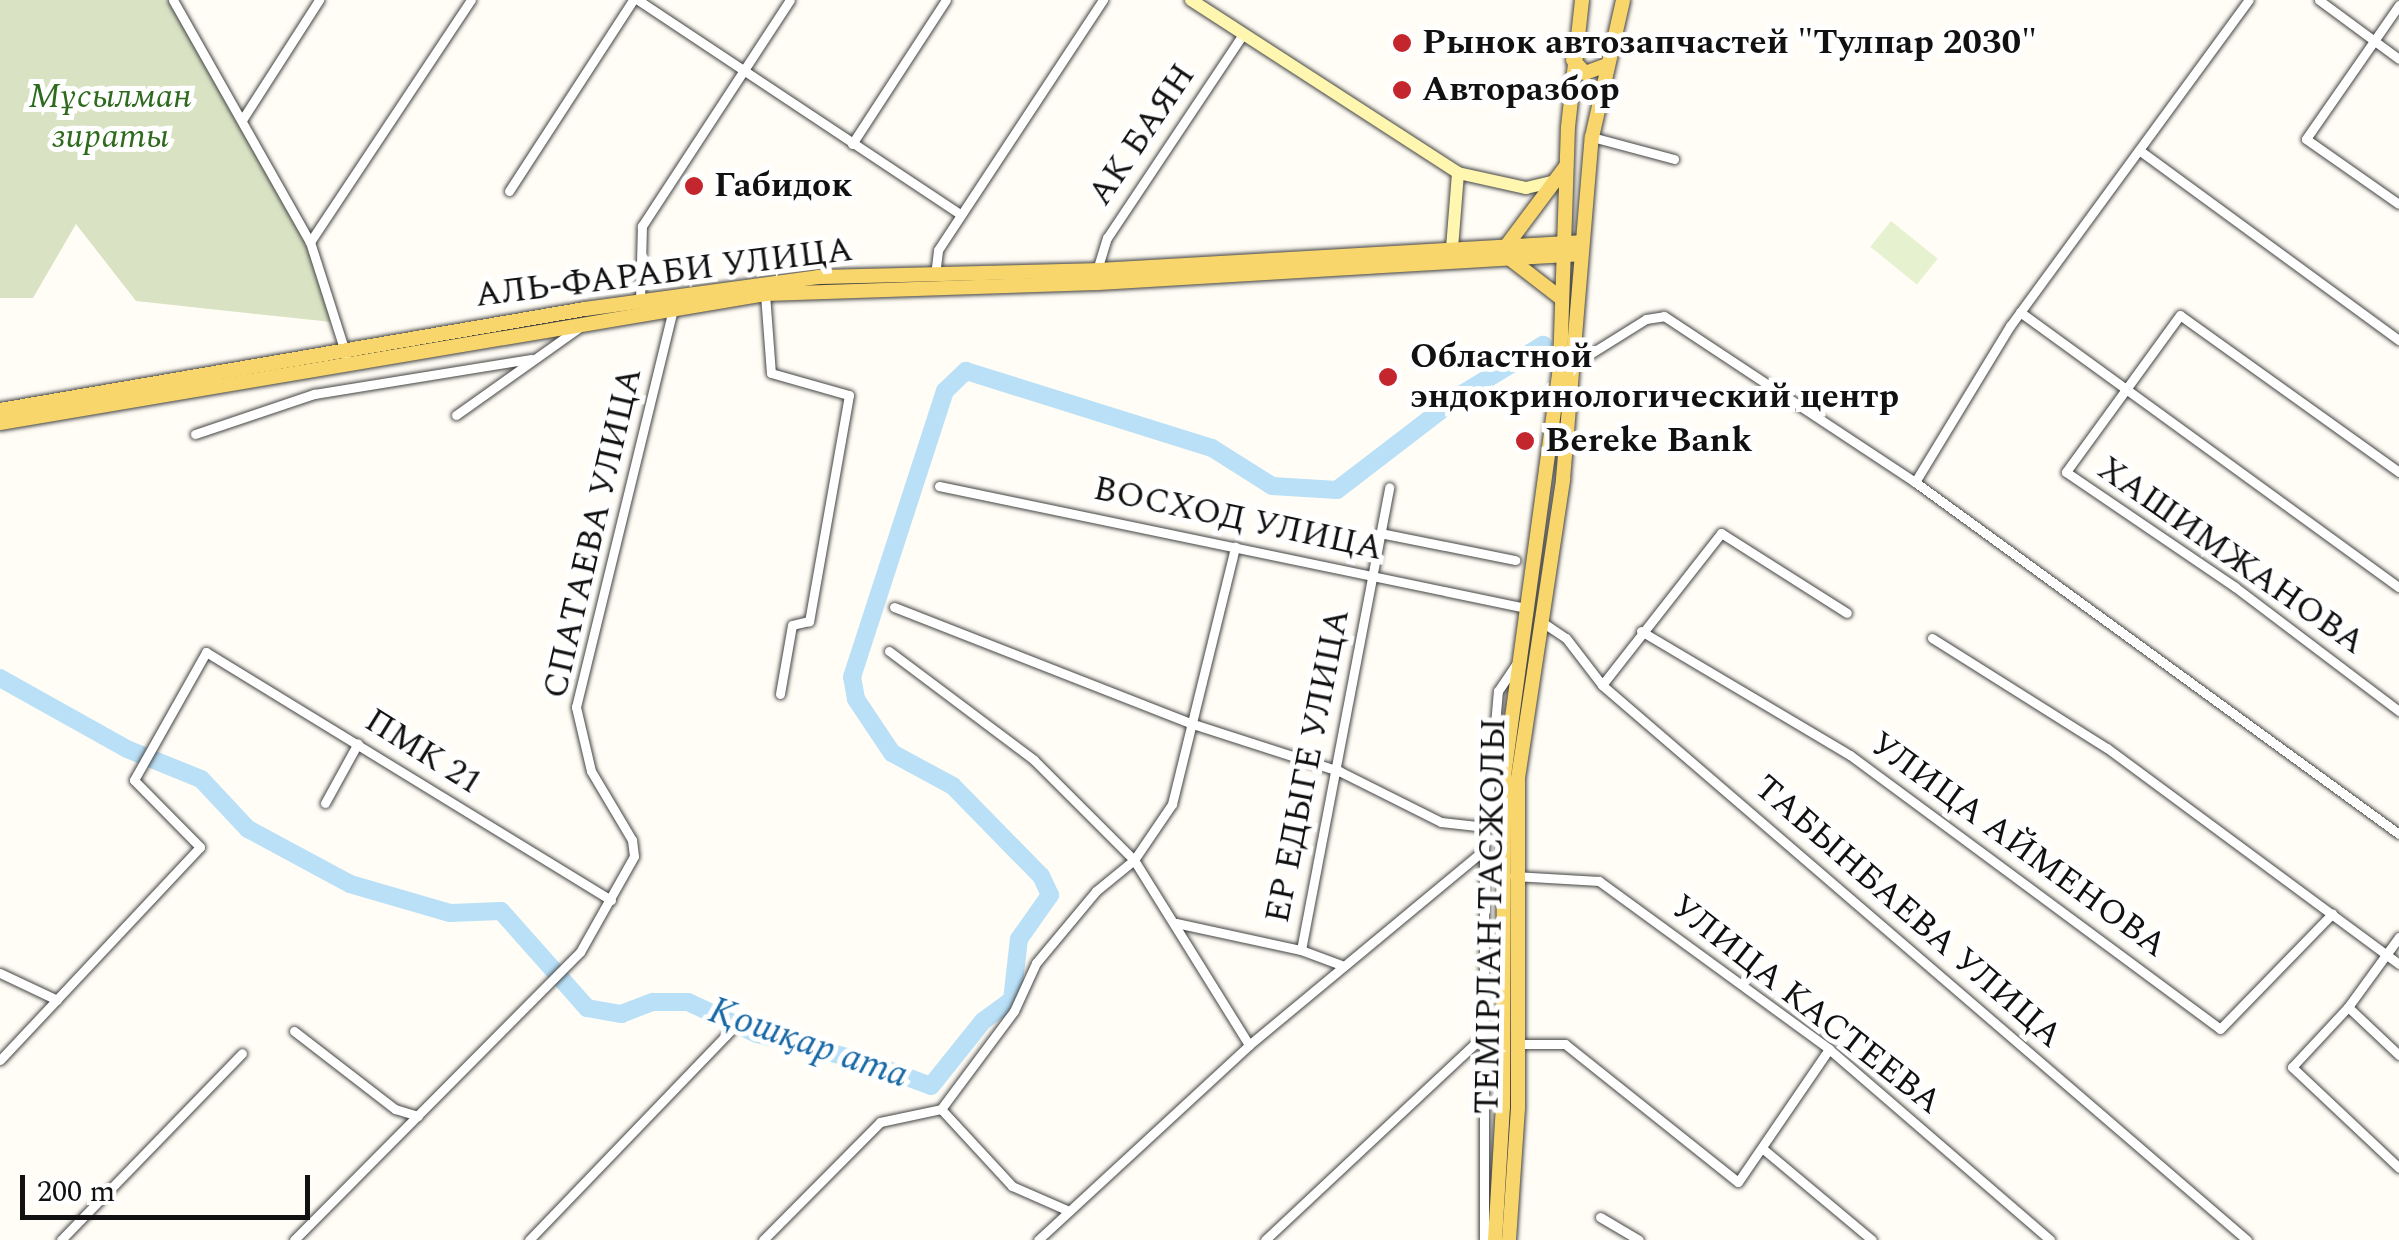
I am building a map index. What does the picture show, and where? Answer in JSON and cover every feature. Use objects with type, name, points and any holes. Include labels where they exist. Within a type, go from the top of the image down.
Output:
[{"type":"main road","points":[[1191,0],[1458,173],[1526,188],[1553,182]]},
{"type":"main road","name":"ТЕМІРЛАН ТАСЖОЛЫ","points":[[1495,1240],[1503,1108],[1516,664],[1548,477],[1562,299],[1573,60],[1582,0]]},
{"type":"main road","name":"ТЕМІРЛАН ТАСЖОЛЫ","points":[[1509,1240],[1517,1044],[1509,876],[1518,778],[1574,364],[1592,137],[1622,0]]},
{"type":"main road","points":[[1573,60],[1585,73],[1607,65]]},
{"type":"main road","points":[[1562,299],[1507,252],[1567,166]]},
{"type":"main road","points":[[1452,248],[1458,173]]},
{"type":"main road","name":"АЛЬ-ФАРАБИ УЛИЦА","points":[[0,410],[586,323],[673,301],[818,277],[1097,270],[1452,248],[1507,252]]},
{"type":"main road","name":"АЛЬ-ФАРАБИ УЛИЦА","points":[[0,423],[640,302],[1097,283],[1582,248]]},
{"type":"street","points":[[173,0],[310,242],[346,356]]},
{"type":"street","points":[[242,120],[320,0]]},
{"type":"street","points":[[310,242],[472,0]]},
{"type":"street","points":[[509,191],[636,0],[960,214]]},
{"type":"street","points":[[640,302],[642,226],[790,0]]},
{"type":"street","points":[[852,144],[946,0]]},
{"type":"street","points":[[935,275],[938,250],[1102,0]]},
{"type":"street","points":[[1915,482],[2020,312],[2249,0]]},
{"type":"street","points":[[2319,0],[2399,58]]},
{"type":"street","points":[[2399,5],[2306,139],[2399,204]]},
{"type":"street","name":"АК БАЯН","points":[[1097,270],[1106,238],[1243,34]]},
{"type":"street","points":[[1592,137],[1674,159]]},
{"type":"street","points":[[2139,150],[2399,340]]},
{"type":"street","points":[[765,294],[770,373],[849,395],[809,621],[792,626],[780,694]]},
{"type":"street","name":"СПАТАЕВА УЛИЦА","points":[[294,1240],[556,979],[592,937],[634,856],[632,840],[591,771],[576,706],[673,301]]},
{"type":"street","points":[[2020,312],[2399,587]]},
{"type":"street","name":"ХАШИМЖАНОВА","points":[[2399,472],[2180,315],[2066,472],[2399,710]]},
{"type":"street","points":[[1574,364],[1656,316],[1915,482],[2399,834]]},
{"type":"street","points":[[456,415],[586,323]]},
{"type":"street","points":[[196,434],[314,394],[530,359]]},
{"type":"street","name":"ВОСХОД УЛИЦА","points":[[939,486],[1526,608]]},
{"type":"street","name":"ЕР ЕДЫГЕ УЛИЦА","points":[[1344,966],[1301,950],[1338,772],[1370,574],[1389,487]]},
{"type":"street","points":[[1602,685],[1641,630],[1721,533],[1847,613]]},
{"type":"street","points":[[1380,534],[1515,560]]},
{"type":"street","points":[[764,1240],[880,1122],[941,1109],[1014,1012],[1036,963],[1096,890],[1134,860],[1172,804],[1234,547]]},
{"type":"street","points":[[894,607],[1190,723],[1338,772],[1441,822],[1486,827]]},
{"type":"street","name":"ТАБЫНБАЕВА УЛИЦА","points":[[1539,620],[1566,638],[1602,685],[2247,1240]]},
{"type":"street","name":"УЛИЦА АЙМЕНОВА","points":[[1641,630],[1850,755],[2220,1029],[2332,914]]},
{"type":"street","points":[[1932,638],[2107,748],[2399,964]]},
{"type":"street","points":[[889,651],[1034,760],[1134,860],[1249,1045]]},
{"type":"street","name":"ПМК 21","points":[[56,1000],[200,847],[134,780],[206,652],[611,900]]},
{"type":"street","points":[[1484,1240],[1480,1039],[1484,850],[1498,691],[1516,664]]},
{"type":"street","points":[[325,804],[358,744]]},
{"type":"street","points":[[1038,1240],[1249,1045],[1484,850]]},
{"type":"street","name":"УЛИЦА КАСТЕЕВА","points":[[1509,876],[1598,881],[1829,1049],[2050,1240]]},
{"type":"street","points":[[1176,923],[1301,950]]},
{"type":"street","points":[[2399,937],[2348,1007],[2292,1066],[2399,1168]]},
{"type":"street","points":[[0,973],[56,1000],[0,1060]]},
{"type":"street","points":[[2348,1007],[2399,1055]]},
{"type":"street","points":[[529,1240],[732,1029]]},
{"type":"street","points":[[294,1031],[395,1109],[418,1116]]},
{"type":"street","points":[[1265,1240],[1480,1039]]},
{"type":"street","points":[[1517,1044],[1565,1044],[1738,1182],[1829,1049]]},
{"type":"street","points":[[62,1240],[242,1052]]},
{"type":"street","points":[[941,1109],[1012,1186],[1069,1212]]},
{"type":"street","points":[[1762,1148],[1872,1240]]},
{"type":"street","points":[[1600,1217],[1639,1240]]},
{"type":"green space","name":"Мұсылман зираты","points":[[0,0],[173,0],[310,242],[341,323],[136,301],[76,224],[33,298],[0,298]]},
{"type":"green space","points":[[1891,221],[1938,259],[1917,284],[1870,247]]},
{"type":"waterway","name":"Қошқар ата","points":[[0,678],[127,749],[201,779],[248,829],[350,884],[450,913],[501,911],[587,1008],[621,1014],[653,1002],[688,1002],[757,1034],[867,1062],[931,1086],[983,1021],[1012,1000],[1019,939],[1050,895],[1041,876],[953,786],[892,753],[856,699],[852,677],[945,391],[966,371],[1212,448],[1272,486],[1337,490],[1462,394],[1543,345]]},
{"type":"place","name":"Рынок автозапчастей \"Тулпар 2030\"","points":[[1402,43]]},
{"type":"place","name":"Авторазбор","points":[[1402,90]]},
{"type":"place","name":"Габидок","points":[[694,186]]},
{"type":"place","name":"Областной эндокринологический центр","points":[[1388,377]]},
{"type":"place","name":"Bereke Bank","points":[[1525,441]]}]
